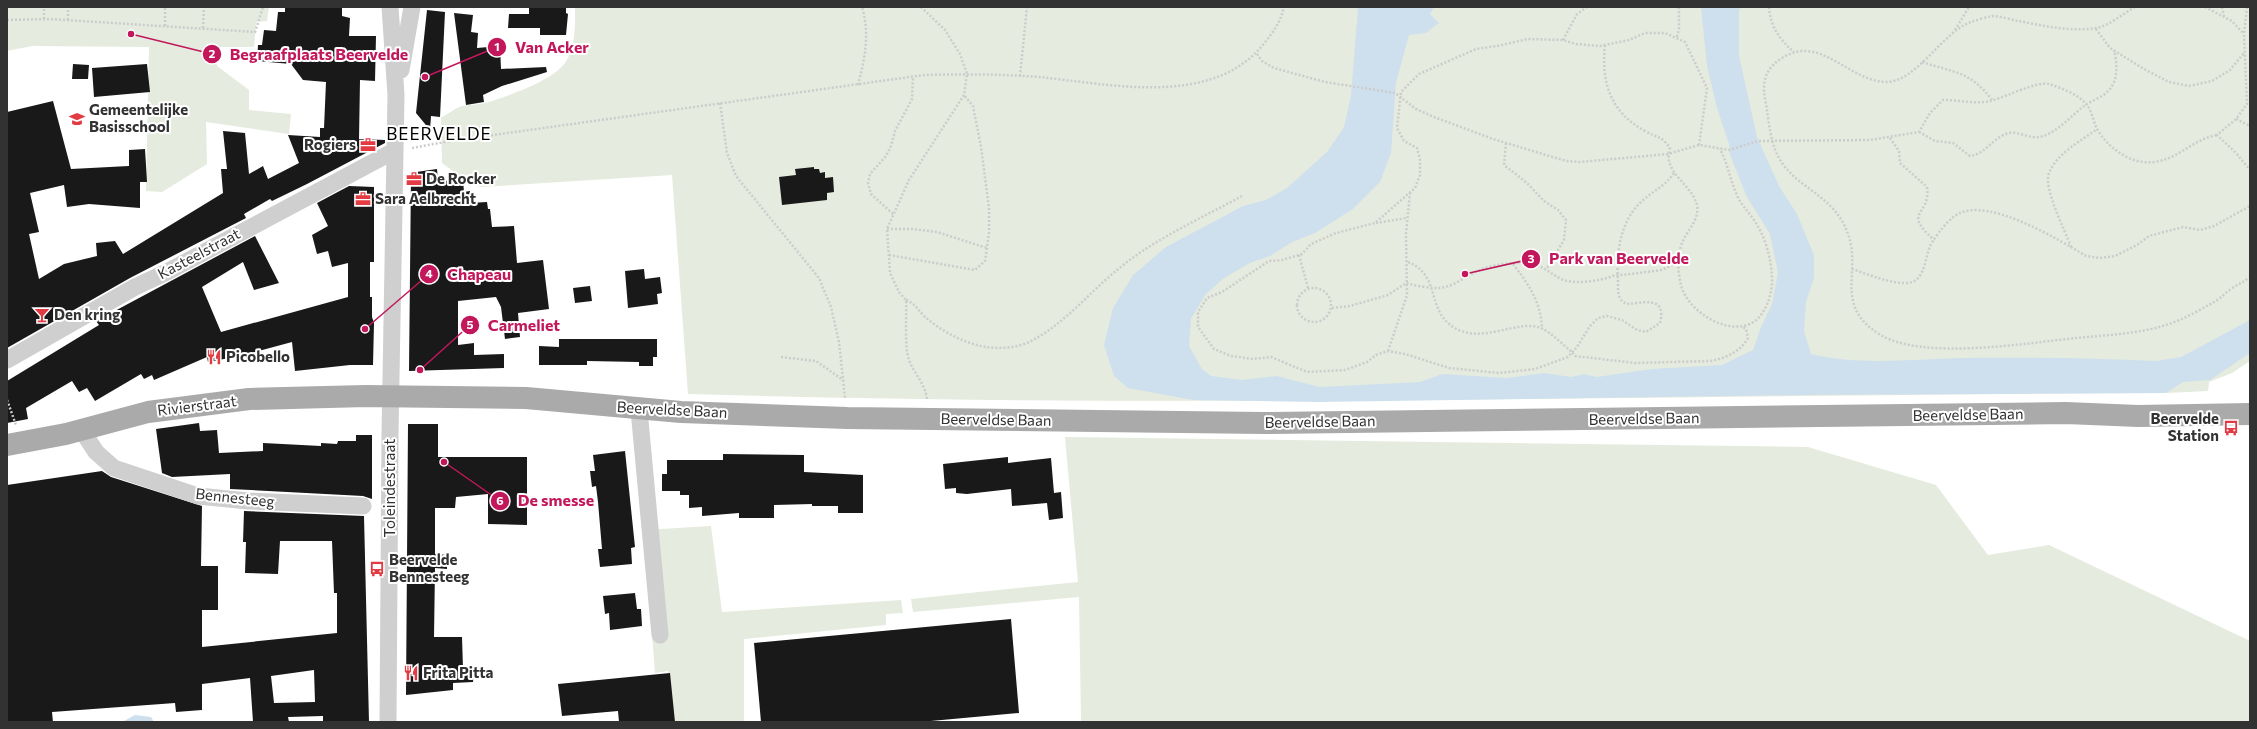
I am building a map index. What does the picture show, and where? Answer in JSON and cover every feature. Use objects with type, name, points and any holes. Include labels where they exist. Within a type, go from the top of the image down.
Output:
[{"type":"main road","name":"Beerveldse Baan","points":[[390,397],[526,398],[639,410],[847,418],[1264,423],[2066,413],[2138,416],[2250,414]]},
{"type":"main road","name":"Rivierstraat","points":[[14,444],[148,412],[221,402],[249,399],[390,397]]},
{"type":"street","points":[[390,7],[396,95]]},
{"type":"street","points":[[396,95],[412,7]]},
{"type":"street","name":"Toleindestraat","points":[[388,722],[390,397],[396,95]]},
{"type":"street","name":"Kasteelstraat","points":[[7,360],[135,287],[165,273],[394,151]]},
{"type":"street","points":[[639,410],[660,634]]},
{"type":"street","name":"Bennesteeg","points":[[81,429],[96,452],[114,468],[198,496],[248,501],[363,506]]},
{"type":"path","points":[[44,7],[44,19]]},
{"type":"path","points":[[68,7],[68,20]]},
{"type":"path","points":[[165,7],[165,26]]},
{"type":"path","points":[[203,29],[204,7]]},
{"type":"path","points":[[7,20],[68,20],[255,32],[263,7]]},
{"type":"path","points":[[858,85],[868,43],[862,7]]},
{"type":"path","points":[[921,7],[945,30],[960,54],[967,74],[964,95],[909,180],[887,229],[890,272],[899,292],[906,300],[915,304],[923,315],[941,328],[965,342],[987,347],[1012,347],[1032,341],[1056,325],[1117,270],[1144,250],[1211,211],[1242,196]]},
{"type":"path","points":[[1020,76],[1028,7]]},
{"type":"path","points":[[394,151],[450,141],[913,77],[967,74],[1020,76],[1121,86],[1175,86],[1194,84],[1220,76],[1257,54],[1281,20],[1284,7]]},
{"type":"path","points":[[1563,40],[1577,14],[1587,7]]},
{"type":"path","points":[[1677,37],[1679,29],[1679,7]]},
{"type":"path","points":[[1769,7],[1774,30],[1781,41],[1794,52]]},
{"type":"path","points":[[1954,32],[1969,7]]},
{"type":"path","points":[[2135,7],[2096,28],[2059,28],[1993,16],[1968,22],[1954,32],[1906,76],[1890,82],[1874,80],[1854,73],[1834,60],[1816,51],[1794,52],[1779,61],[1769,70],[1762,84],[1772,140],[1778,157],[1791,174],[1817,193],[1841,217],[1850,237],[1852,269],[1850,293],[1858,316],[1879,334],[1896,341],[1925,348],[1980,348],[2133,332],[2162,326],[2216,302],[2250,277]]},
{"type":"path","points":[[2205,7],[2232,21],[2244,34]]},
{"type":"path","points":[[2222,7],[2224,17]]},
{"type":"path","points":[[1919,132],[1930,113],[1943,100],[1978,103],[1993,101],[2047,84],[2063,89],[2086,104],[2097,129],[2107,142],[2126,158],[2153,162],[2170,160],[2203,137],[2217,135],[2236,119],[2247,104],[2244,34],[2247,7]]},
{"type":"path","points":[[2096,28],[2114,50],[2169,82],[2189,86],[2212,81],[2230,70],[2244,52]]},
{"type":"path","points":[[1375,223],[1415,188],[1420,175],[1420,159],[1417,148],[1404,141],[1397,128],[1400,96],[1402,92],[1419,74],[1476,49],[1528,39],[1563,40],[1576,44],[1605,45],[1629,40],[1645,33],[1665,33],[1677,37],[1685,42],[1707,88],[1699,145]]},
{"type":"path","points":[[1408,262],[1416,265],[1424,273],[1432,287],[1435,305],[1452,326],[1472,333],[1489,334],[1515,328],[1533,327],[1542,329],[1575,356],[1635,363],[1711,361],[1722,358],[1744,345],[1748,338],[1746,329],[1741,326],[1710,320],[1697,311],[1687,300],[1681,286],[1679,262],[1681,247],[1698,212],[1693,196],[1674,173],[1668,154],[1670,148],[1663,138],[1646,132],[1628,121],[1616,106],[1606,87],[1603,66],[1605,45]]},
{"type":"path","points":[[1257,54],[1262,61],[1274,68],[1351,87],[1395,93],[1416,109],[1506,143],[1553,158],[1580,162],[1668,154],[1699,145],[1729,150],[1758,141],[1870,140],[1890,138],[1919,132],[1934,141],[1953,142],[1970,156],[1978,155],[2007,134],[2014,133],[2037,137],[2046,135],[2086,104],[2109,91],[2116,76],[2117,63],[2114,50]]},
{"type":"path","points":[[1922,62],[1956,71],[1972,78],[1981,85],[1993,101]]},
{"type":"path","points":[[893,214],[871,194],[868,183],[870,174],[886,156],[891,146],[894,131],[912,99],[913,77]]},
{"type":"path","points":[[889,255],[975,270],[985,261],[989,232],[989,208],[981,147],[973,106],[964,95]]},
{"type":"path","points":[[720,104],[727,153],[736,176],[819,278],[831,307],[843,380],[847,418]]},
{"type":"path","points":[[2236,119],[2250,126]]},
{"type":"path","points":[[2071,247],[2051,196],[2048,185],[2049,173],[2066,152],[2097,129]]},
{"type":"path","points":[[2217,135],[2236,153],[2250,170]]},
{"type":"path","points":[[1890,138],[1899,151],[1900,163],[1927,187],[1929,198],[1919,213],[1918,222],[1934,240]]},
{"type":"path","points":[[1506,143],[1504,165],[1527,183],[1544,201],[1558,210],[1566,220],[1564,240],[1547,268]]},
{"type":"path","points":[[1720,149],[1737,195],[1746,212],[1754,220],[1767,247],[1770,263],[1771,294],[1764,311],[1754,322],[1741,326]]},
{"type":"path","points":[[1407,218],[1375,223],[1336,233],[1311,244],[1299,254],[1282,260],[1269,261],[1222,292],[1207,298],[1198,312],[1198,327],[1214,349],[1239,357],[1253,359],[1271,358],[1307,372],[1345,370],[1367,362],[1376,355],[1388,351],[1405,354],[1449,368],[1499,373],[1534,369],[1568,357],[1590,326],[1598,318],[1606,316],[1622,320],[1637,330],[1646,332],[1660,323],[1661,317],[1658,306],[1647,301],[1627,304],[1620,299],[1617,276],[1618,250],[1630,216],[1641,202],[1667,183],[1674,173]]},
{"type":"path","points":[[1388,351],[1407,295],[1407,218],[1411,192]]},
{"type":"path","points":[[1852,269],[1892,282],[1910,282],[1916,280],[1934,240],[1959,213],[1974,209],[2004,214],[2086,256],[2100,258],[2115,256],[2137,245],[2149,236],[2183,227],[2200,230],[2214,226],[2250,206]]},
{"type":"path","points":[[887,229],[912,229],[937,232],[987,248]]},
{"type":"path","points":[[1299,254],[1308,288]]},
{"type":"path","points":[[1332,308],[1350,306],[1388,295],[1406,283],[1440,288],[1461,281],[1473,273],[1488,267],[1529,262],[1547,268],[1563,280],[1575,281],[1605,279],[1662,270],[1679,262]]},
{"type":"path","points":[[1513,264],[1535,295],[1540,308],[1542,329]]},
{"type":"path","points":[[1315,287],[1322,289],[1331,300],[1332,308],[1324,319],[1318,322],[1305,320],[1300,316],[1296,303],[1298,297],[1308,288],[1315,287]]},
{"type":"path","points":[[906,300],[906,346],[909,360],[926,392],[927,419]]},
{"type":"path","points":[[781,357],[816,361],[843,380]]},
{"type":"path","points":[[7,400],[14,444]]},
{"type":"shaded area","points":[[7,7],[269,7],[267,21],[256,22],[254,47],[215,47],[217,66],[249,90],[249,110],[291,114],[289,134],[206,122],[207,164],[162,192],[146,191],[149,47],[32,46],[7,51]]},
{"type":"shaded area","points":[[575,7],[2250,7],[2250,361],[2232,373],[2209,382],[2208,391],[2166,393],[1242,401],[873,398],[688,394],[672,175],[481,187],[471,184],[442,163],[441,118],[459,107],[486,103],[517,92],[540,82],[559,70],[569,57],[573,43]]},
{"type":"shaded area","points":[[1065,437],[1808,447],[1936,485],[1988,555],[2049,545],[2250,641],[2250,722],[1081,722],[1079,597],[913,612],[911,599],[1078,582]]},
{"type":"shaded area","points":[[711,526],[722,612],[901,600],[903,613],[886,614],[886,625],[744,639],[744,722],[674,722],[668,671],[655,673],[644,530]]},
{"type":"water","points":[[1358,7],[1434,7],[1430,14],[1439,23],[1426,33],[1409,35],[1396,83],[1391,153],[1380,182],[1353,209],[1315,233],[1292,242],[1270,256],[1250,263],[1224,278],[1205,295],[1191,319],[1189,346],[1202,369],[1211,376],[1242,380],[1277,376],[1319,387],[1420,382],[1442,374],[1507,378],[1544,373],[1571,377],[1584,374],[1597,377],[1652,369],[1722,365],[1753,350],[1761,327],[1772,304],[1778,273],[1770,234],[1747,197],[1730,155],[1729,144],[1717,108],[1707,66],[1701,7],[1741,7],[1739,11],[1739,56],[1757,137],[1779,186],[1797,214],[1814,255],[1814,278],[1806,302],[1804,331],[1811,354],[1829,358],[1867,361],[1962,358],[2083,358],[2156,361],[2181,357],[2250,320],[2250,353],[2210,380],[2183,382],[2166,393],[1805,395],[1318,402],[1193,400],[1128,388],[1114,376],[1104,345],[1113,308],[1133,275],[1166,247],[1243,206],[1266,200],[1287,188],[1327,152],[1344,127],[1351,96]]},
{"type":"water","points":[[135,715],[151,717],[154,722],[122,722]]},
{"type":"building","points":[[285,7],[342,7],[342,16],[350,18],[349,36],[376,36],[375,81],[360,80],[359,139],[385,140],[385,143],[307,184],[272,201],[270,199],[244,214],[246,218],[130,278],[7,348],[7,112],[53,101],[71,169],[129,166],[129,150],[145,149],[147,182],[140,182],[140,208],[89,204],[67,207],[64,185],[30,193],[39,232],[29,234],[39,279],[64,264],[97,256],[96,243],[115,241],[123,254],[223,193],[221,169],[227,169],[223,131],[245,133],[249,174],[263,166],[268,179],[299,163],[288,135],[320,137],[320,128],[324,128],[326,82],[303,80],[291,64],[257,61],[258,45],[262,45],[264,30],[276,31],[278,12],[285,12]]},
{"type":"building","points":[[529,7],[566,7],[566,13],[568,14],[566,35],[540,35],[540,28],[508,28],[509,14],[529,14]]},
{"type":"building","points":[[427,10],[445,12],[440,117],[431,116],[430,130],[416,113]]},
{"type":"building","points":[[454,13],[473,15],[471,32],[478,33],[477,48],[500,46],[501,69],[546,67],[547,72],[502,86],[483,95],[484,102],[466,105]]},
{"type":"building","points":[[73,64],[89,65],[88,79],[72,79]]},
{"type":"building","points":[[147,64],[150,92],[94,97],[92,68]]},
{"type":"building","points":[[814,167],[814,169],[819,169],[820,173],[825,172],[825,178],[833,177],[834,192],[827,193],[827,200],[782,205],[779,177],[796,175],[795,169]]},
{"type":"building","points":[[437,169],[438,181],[463,180],[464,192],[470,191],[470,203],[487,202],[488,209],[490,209],[492,227],[514,226],[517,263],[543,260],[549,309],[518,313],[520,337],[505,339],[501,307],[496,297],[458,301],[458,345],[474,343],[474,355],[504,354],[504,368],[409,371],[411,176],[416,172]]},
{"type":"building","points":[[349,186],[374,187],[374,262],[370,262],[370,297],[372,297],[372,317],[374,323],[373,365],[350,365],[295,371],[292,342],[240,356],[208,362],[207,357],[154,380],[152,375],[144,379],[141,374],[95,401],[87,388],[79,392],[72,381],[26,408],[28,419],[7,423],[7,381],[99,325],[96,321],[255,236],[279,283],[254,290],[243,262],[202,287],[221,332],[348,297],[348,263],[332,267],[328,251],[317,254],[312,235],[328,226],[317,203]]},
{"type":"building","points":[[644,269],[645,279],[660,277],[662,293],[657,294],[658,304],[628,308],[625,271]]},
{"type":"building","points":[[590,286],[592,301],[575,303],[573,288]]},
{"type":"building","points":[[559,339],[657,339],[657,357],[653,357],[653,366],[639,366],[639,362],[587,361],[587,365],[539,365],[539,346],[559,347]]},
{"type":"building","points":[[199,423],[200,431],[217,430],[219,453],[263,451],[263,443],[321,446],[321,443],[337,444],[338,441],[356,441],[356,435],[372,435],[372,499],[363,496],[230,489],[230,474],[172,477],[162,473],[156,429]]},
{"type":"building","points":[[408,424],[438,424],[438,457],[527,457],[527,525],[488,524],[488,494],[456,497],[455,508],[435,508],[435,554],[447,555],[447,569],[435,568],[434,637],[462,637],[463,669],[474,668],[473,682],[453,683],[453,690],[406,695]]},
{"type":"building","points":[[625,451],[635,547],[631,548],[632,564],[600,567],[598,549],[602,549],[598,502],[596,486],[592,487],[590,471],[595,471],[593,455]]},
{"type":"building","points":[[723,454],[804,455],[804,472],[863,475],[863,513],[838,513],[838,506],[812,506],[812,504],[774,505],[774,518],[739,518],[739,513],[702,516],[702,507],[689,508],[689,495],[680,495],[680,491],[662,491],[662,474],[667,474],[667,460],[723,460]]},
{"type":"building","points":[[1008,457],[1008,463],[1051,458],[1054,493],[1061,492],[1063,518],[1049,520],[1047,503],[1012,506],[1011,489],[967,494],[956,493],[956,488],[945,489],[943,464]]},
{"type":"building","points":[[102,471],[111,477],[202,506],[201,566],[218,566],[218,610],[202,610],[202,647],[337,633],[337,593],[334,593],[332,541],[280,541],[278,574],[245,573],[246,542],[243,542],[244,511],[364,516],[369,722],[323,721],[323,716],[288,717],[289,722],[253,722],[250,678],[202,684],[202,710],[176,712],[175,703],[52,712],[53,722],[7,722],[7,485]],"holes":[[[314,670],[315,702],[274,703],[271,676]]]},
{"type":"building","points":[[635,593],[637,609],[641,609],[642,626],[610,630],[609,613],[605,614],[603,596]]},
{"type":"building","points":[[1011,619],[1019,713],[920,722],[761,722],[754,643]]},
{"type":"building","points":[[670,673],[675,722],[619,722],[618,711],[562,716],[558,684]]},
{"type":"place","name":"Begraafplaats Beervelde","points":[[131,34]]},
{"type":"place","name":"Van Acker","points":[[425,77]]},
{"type":"place","name":"Gemeentelijke Basisschool","points":[[77,119]]},
{"type":"place","name":"Rogiers","points":[[368,145]]},
{"type":"place","name":"De Rocker","points":[[414,179]]},
{"type":"place","name":"Sara Aelbrecht","points":[[363,199]]},
{"type":"place","name":"Park van Beervelde","points":[[1465,274]]},
{"type":"place","name":"Den kring","points":[[42,315]]},
{"type":"place","name":"Chapeau","points":[[365,329]]},
{"type":"place","name":"Picobello","points":[[214,357]]},
{"type":"place","name":"Carmeliet","points":[[420,370]]},
{"type":"place","name":"Beervelde Station","points":[[2231,428]]},
{"type":"place","name":"De smesse","points":[[444,462]]},
{"type":"place","name":"Beervelde Bennesteeg","points":[[377,569]]},
{"type":"place","name":"Frita Pitta","points":[[411,673]]},
{"type":"district","name":"BEERVELDE","points":[[439,134]]}]
